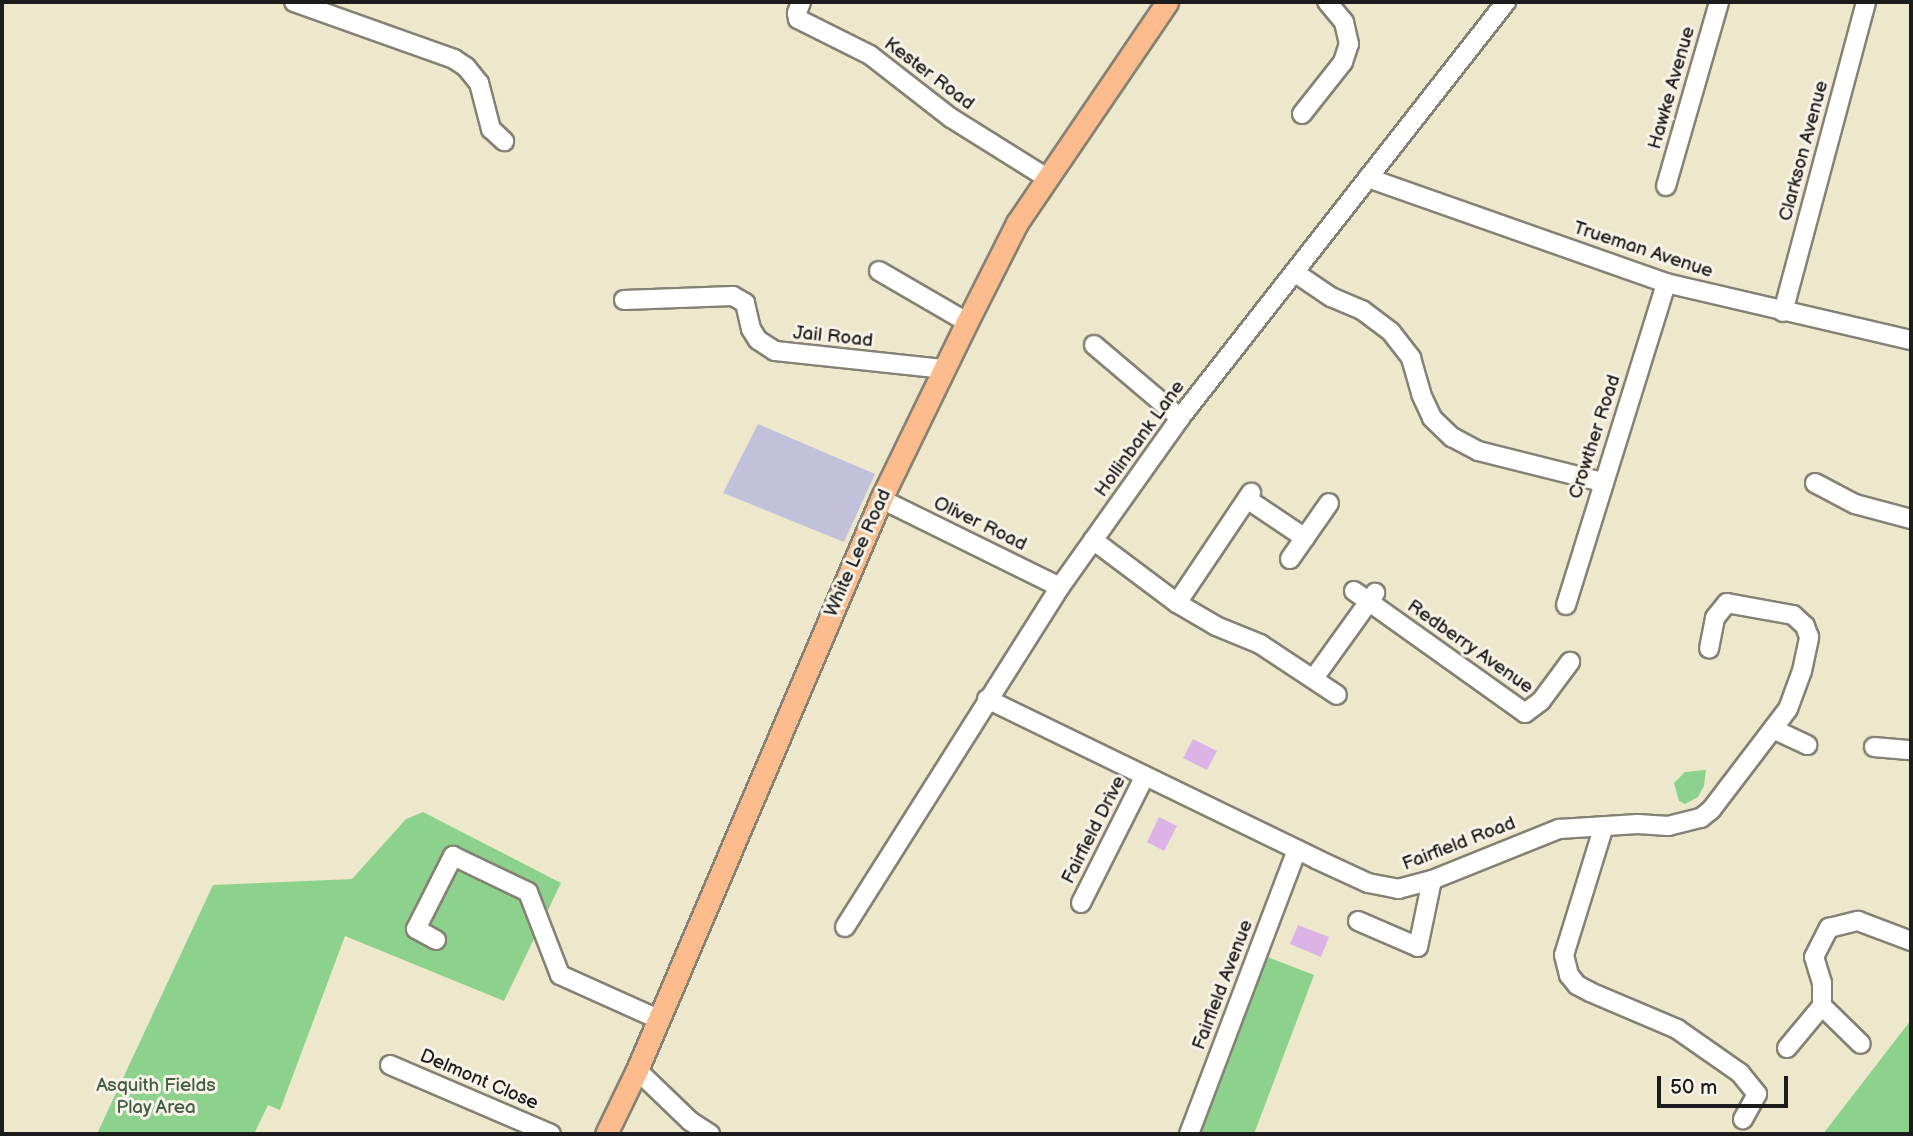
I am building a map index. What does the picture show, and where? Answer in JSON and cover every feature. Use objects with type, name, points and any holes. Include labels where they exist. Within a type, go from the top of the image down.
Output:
[{"type":"main road","name":"White Lee Road","points":[[606,1134],[637,1070],[881,499],[943,369],[1016,226],[1167,2]]},
{"type":"street","points":[[294,2],[460,63],[479,83],[491,129],[504,141]]},
{"type":"street","name":"Kester Road","points":[[801,2],[798,19],[870,55],[951,118],[1047,178]]},
{"type":"street","points":[[1302,114],[1343,62],[1349,44],[1344,22],[1327,2]]},
{"type":"street","name":"Hollinbank Lane","points":[[845,927],[1060,587],[1180,418],[1506,2]]},
{"type":"street","name":"Hawke Avenue","points":[[1666,186],[1719,2]]},
{"type":"street","name":"Clarkson Avenue","points":[[1783,312],[1866,2]]},
{"type":"street","name":"Trueman Avenue","points":[[1368,178],[1666,283],[1911,340]]},
{"type":"street","points":[[879,271],[967,322]]},
{"type":"street","points":[[1294,272],[1331,297],[1362,310],[1391,332],[1411,358],[1421,394],[1432,418],[1452,438],[1478,451],[1602,482]]},
{"type":"street","name":"Crowther Road","points":[[1566,605],[1666,283]]},
{"type":"street","name":"Jail Road","points":[[624,300],[733,296],[745,303],[751,329],[758,340],[775,351],[943,369]]},
{"type":"street","points":[[1094,345],[1180,418]]},
{"type":"street","points":[[1815,483],[1855,504],[1911,519]]},
{"type":"street","points":[[1177,603],[1249,496],[1305,538]]},
{"type":"street","name":"Oliver Road","points":[[881,499],[1060,587]]},
{"type":"street","points":[[1290,559],[1329,503]]},
{"type":"street","points":[[1093,540],[1177,603],[1216,626],[1259,644],[1337,695]]},
{"type":"street","name":"Redberry Avenue","points":[[1314,678],[1366,595],[1525,713],[1541,701],[1570,662]]},
{"type":"street","name":"Fairfield Road","points":[[987,699],[1368,883],[1398,889],[1432,880],[1559,829],[1638,824],[1668,826],[1701,818],[1721,800],[1788,709],[1802,671],[1809,637],[1805,626],[1793,615],[1727,603],[1716,618],[1709,648]]},
{"type":"street","points":[[1773,729],[1808,744]]},
{"type":"street","points":[[1874,747],[1911,750]]},
{"type":"street","name":"Fairfield Drive","points":[[1081,903],[1145,776]]},
{"type":"street","points":[[1603,828],[1564,955],[1569,975],[1577,985],[1590,992],[1677,1029],[1740,1073],[1757,1094],[1743,1119]]},
{"type":"street","name":"Fairfield Avenue","points":[[1189,1134],[1297,850]]},
{"type":"street","points":[[436,940],[416,929],[453,856],[528,892],[560,975],[658,1019]]},
{"type":"street","points":[[1358,921],[1418,947],[1432,880]]},
{"type":"street","points":[[1787,1048],[1822,1006],[1822,983],[1814,957],[1829,928],[1858,921],[1911,941]]},
{"type":"street","points":[[1822,1006],[1861,1044]]},
{"type":"street","name":"Delmont Close","points":[[390,1065],[551,1134]]},
{"type":"street","points":[[637,1070],[690,1121],[709,1134]]},
{"type":"shaded area","points":[[758,424],[875,474],[844,542],[723,493]]},
{"type":"green space","points":[[1706,770],[1704,786],[1698,797],[1685,804],[1679,801],[1674,783],[1685,772]]},
{"type":"green space","name":"Asquith Fields Play Area","points":[[423,812],[561,883],[504,1001],[345,936],[280,1110],[268,1105],[254,1134],[97,1134],[213,885],[352,879],[406,819]]},
{"type":"green space","points":[[1265,956],[1314,975],[1254,1134],[1195,1134]]},
{"type":"green space","points":[[1911,1020],[1911,1134],[1823,1134]]},
{"type":"building","points":[[1193,739],[1217,751],[1207,770],[1183,758]]},
{"type":"building","points":[[1159,817],[1177,826],[1164,851],[1147,842]]},
{"type":"building","points":[[1298,925],[1329,937],[1321,957],[1290,944]]}]
